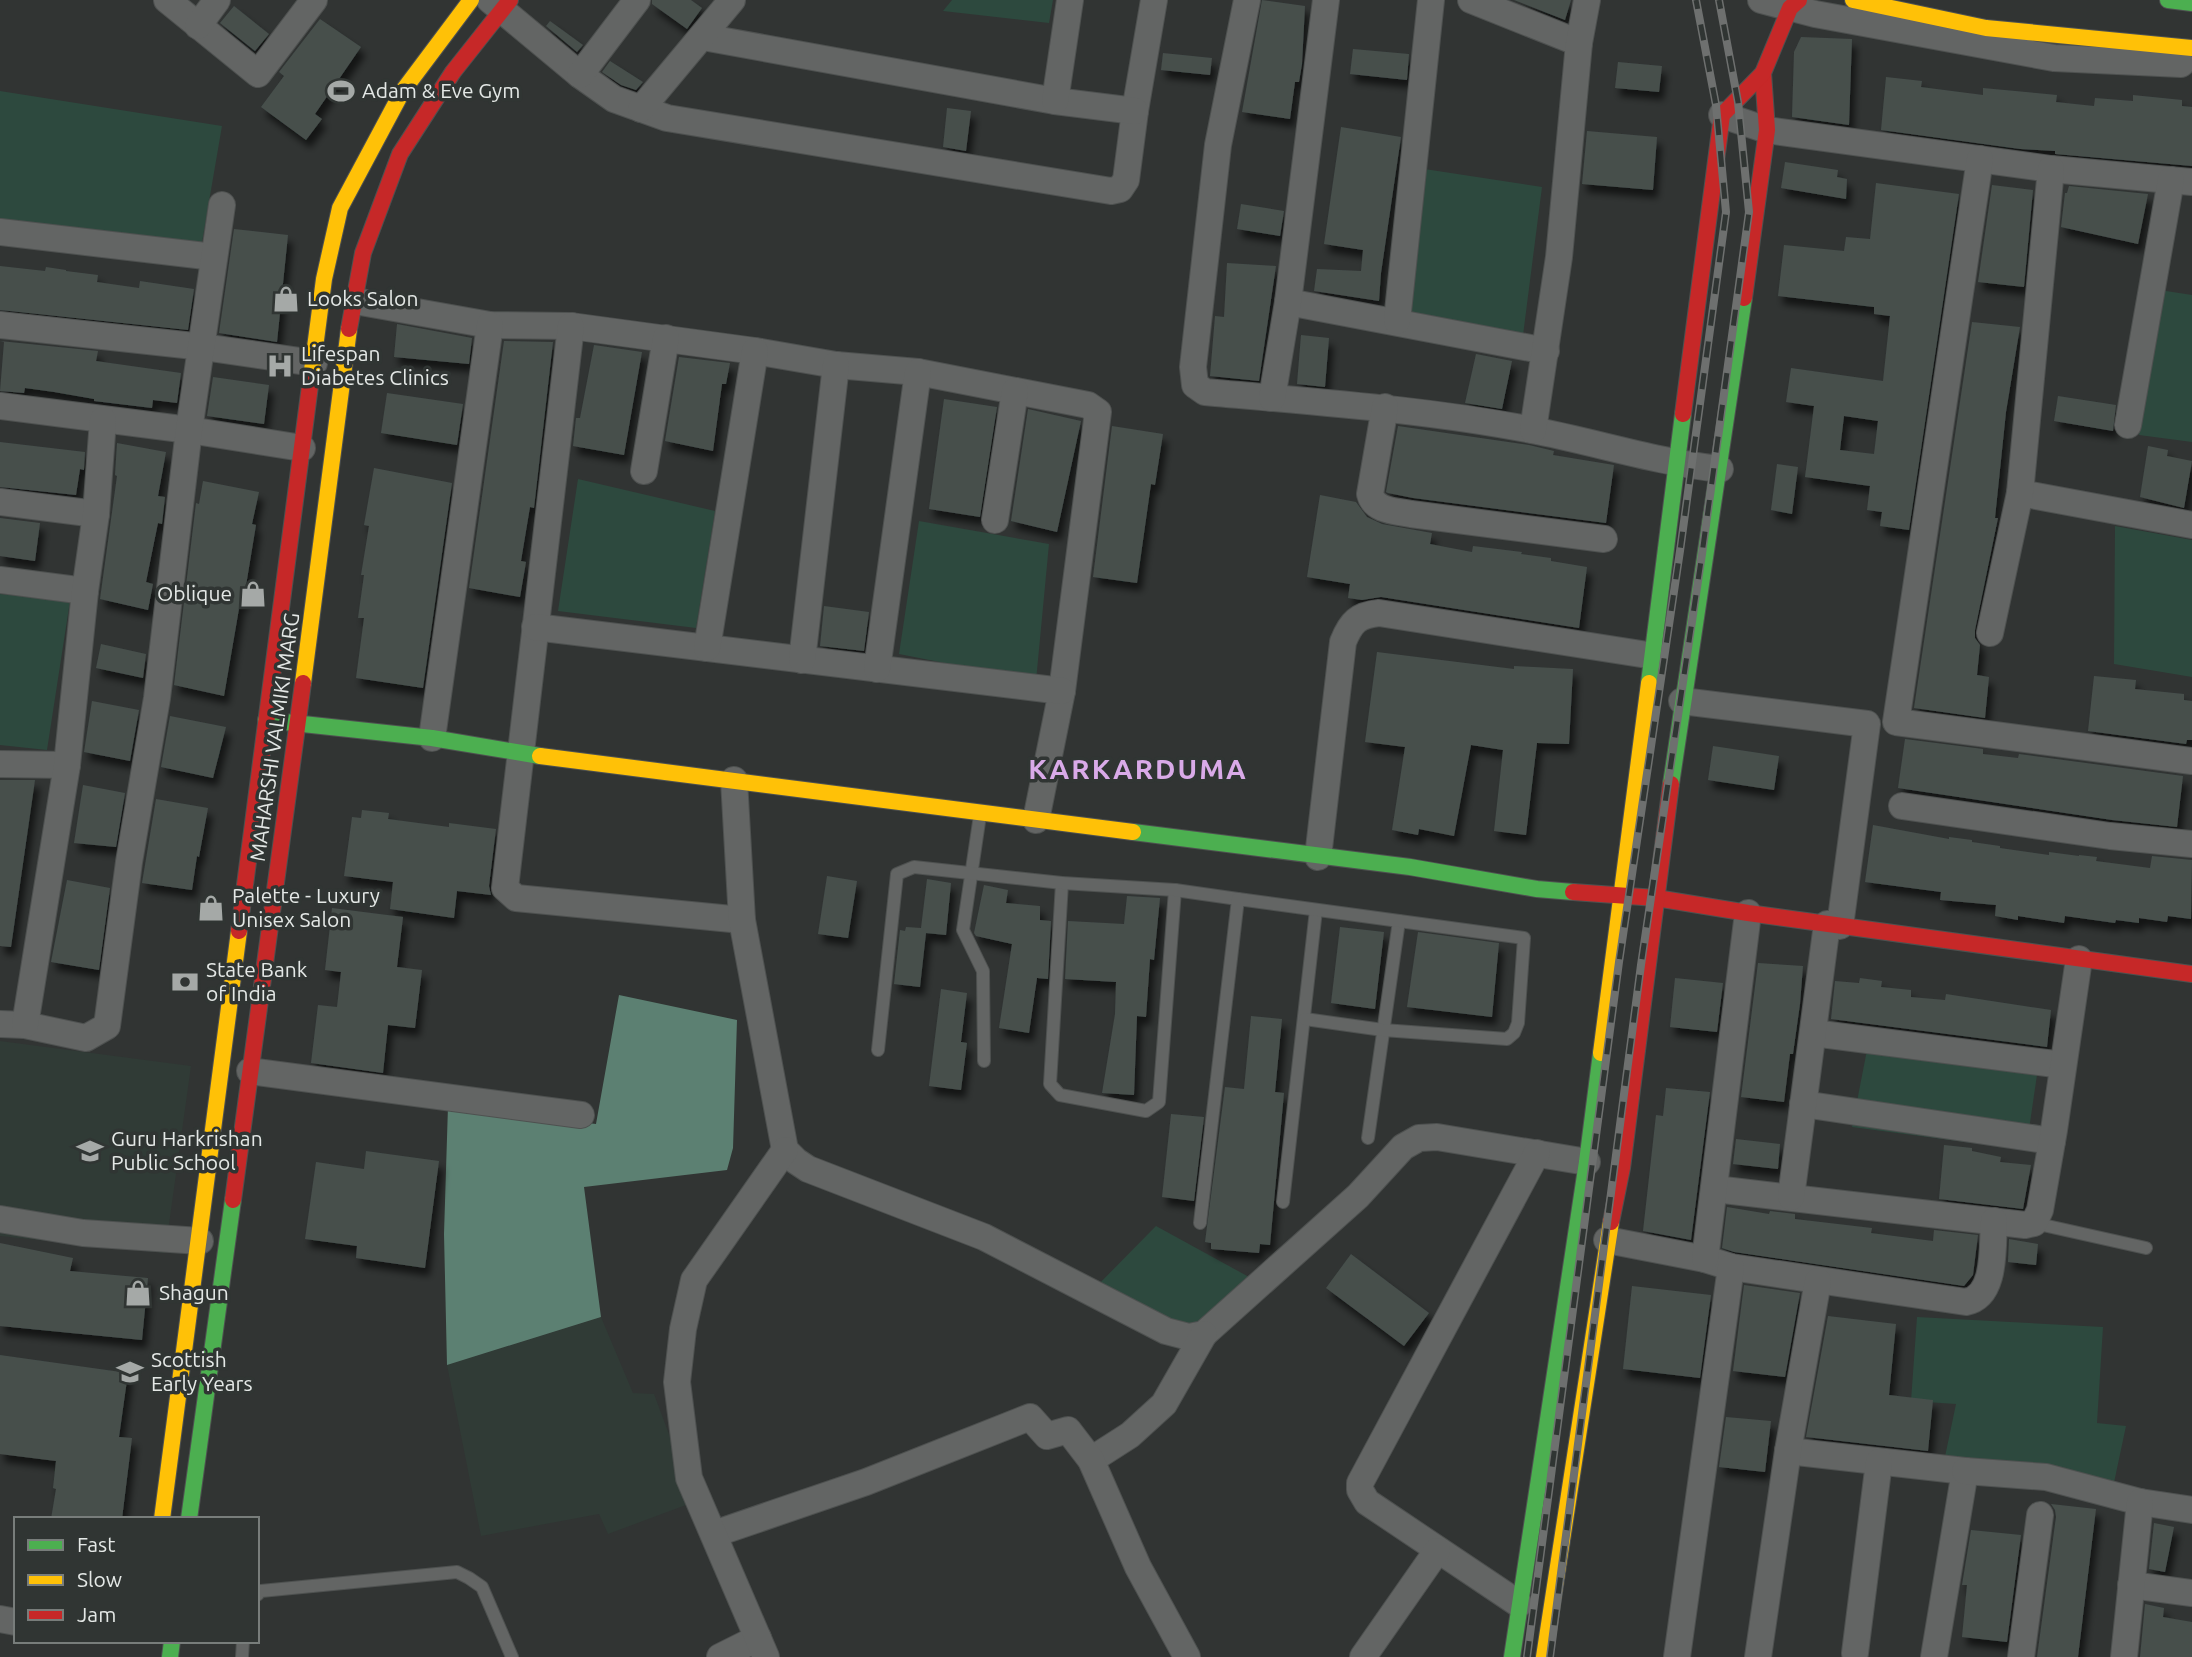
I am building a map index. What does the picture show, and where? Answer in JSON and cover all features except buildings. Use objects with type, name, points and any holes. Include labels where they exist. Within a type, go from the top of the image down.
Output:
[{"type":"street","points":[[167,0],[258,74],[314,0]]},
{"type":"street","points":[[198,26],[217,0]]},
{"type":"street","name":"MAHARSHI VALMIKI MARG","points":[[162,1517],[324,279],[341,208],[402,92],[471,0]]},
{"type":"street","points":[[580,75],[637,0]]},
{"type":"street","points":[[641,109],[732,0]]},
{"type":"street","points":[[1055,101],[1070,0]]},
{"type":"street","points":[[500,4],[580,75],[614,99],[667,118],[1111,191],[1120,189],[1126,180],[1154,0]]},
{"type":"street","points":[[1247,0],[1218,145],[1192,367],[1195,385],[1205,392],[1385,407],[1532,430],[1679,464],[1720,469]]},
{"type":"street","points":[[1272,398],[1288,302],[1326,0]]},
{"type":"street","points":[[1397,321],[1430,0]]},
{"type":"street","points":[[1471,0],[1579,43]]},
{"type":"street","points":[[1532,430],[1559,257],[1579,43],[1587,0]]},
{"type":"street","points":[[1762,0],[1792,3],[2054,58],[2192,64]]},
{"type":"street","points":[[1853,0],[1986,28],[2192,48]]},
{"type":"street","points":[[2168,0],[2192,3]]},
{"type":"street","points":[[1512,1657],[1587,1162],[1722,115],[1763,73],[1792,3]]},
{"type":"street","name":"MAHARSHI VALMIKI MARG","points":[[189,1517],[363,253],[400,154],[500,4]]},
{"type":"street","points":[[703,37],[1055,101],[1135,111]]},
{"type":"street","points":[[1544,1657],[1608,1240],[1622,1168],[1682,701],[1720,469],[1767,130],[1763,73]]},
{"type":"street","points":[[1722,115],[1767,130],[2051,169],[2181,181],[2127,425]]},
{"type":"street","points":[[1980,159],[1896,722],[2192,761]]},
{"type":"street","points":[[1990,633],[2020,493],[2051,169]]},
{"type":"street","points":[[103,420],[96,514],[67,765],[12,1025],[86,1038],[107,1026],[129,862],[157,698],[189,430],[222,205]]},
{"type":"street","points":[[0,232],[214,257]]},
{"type":"street","points":[[355,301],[490,325],[571,326],[836,365],[918,372],[1088,405],[1098,412],[1062,691],[1036,820]]},
{"type":"street","points":[[1288,302],[1546,351]]},
{"type":"street","points":[[0,325],[203,347],[314,363]]},
{"type":"street","points":[[432,738],[490,325]]},
{"type":"street","points":[[571,326],[505,888],[512,896],[742,920]]},
{"type":"street","points":[[644,471],[666,338]]},
{"type":"street","points":[[707,648],[754,351]]},
{"type":"street","points":[[802,660],[836,365]]},
{"type":"street","points":[[877,669],[918,372]]},
{"type":"street","points":[[995,520],[1015,391]]},
{"type":"street","points":[[0,406],[189,430],[302,448]]},
{"type":"street","points":[[1385,407],[1370,494],[1372,501],[1380,507],[1411,514],[1604,539]]},
{"type":"street","points":[[2020,493],[2192,525]]},
{"type":"street","points":[[0,502],[96,514]]},
{"type":"street","points":[[0,580],[86,590]]},
{"type":"street","points":[[1318,857],[1343,642],[1354,620],[1366,614],[1379,613],[1654,656]]},
{"type":"street","points":[[535,627],[1062,691]]},
{"type":"street","points":[[1682,701],[1867,724],[1813,1033],[1791,1197]]},
{"type":"street","points":[[267,720],[432,738],[520,753],[1410,867],[1537,889],[1656,898],[2192,974]]},
{"type":"street","points":[[0,764],[67,765]]},
{"type":"street","points":[[734,780],[742,920],[785,1150],[808,1169],[984,1237],[1166,1331],[1189,1336],[1204,1335]]},
{"type":"street","points":[[1902,806],[2110,836],[2192,844]]},
{"type":"street","points":[[1677,1657],[1718,1263],[1715,1189],[1748,913]]},
{"type":"street","points":[[1715,1189],[2025,1225],[2034,1223],[2038,1217],[2052,1142],[2079,959]]},
{"type":"street","points":[[1813,1033],[2063,1065]]},
{"type":"street","points":[[250,1071],[581,1115]]},
{"type":"street","points":[[1803,1104],[2052,1142]]},
{"type":"street","points":[[1091,1460],[1130,1435],[1164,1404],[1204,1335],[1358,1196],[1403,1147],[1419,1138],[1437,1136],[1587,1162]]},
{"type":"street","points":[[720,1657],[762,1647],[689,1478],[677,1381],[683,1329],[694,1280],[785,1150]]},
{"type":"street","points":[[1519,1604],[1367,1502],[1360,1490],[1360,1483],[1537,1153]]},
{"type":"street","points":[[0,1219],[83,1233],[200,1241]]},
{"type":"street","points":[[1608,1240],[1818,1281],[1966,1302],[1981,1296],[1989,1275],[1994,1221]]},
{"type":"street","points":[[1758,1657],[1788,1451],[1818,1281]]},
{"type":"street","points":[[714,1534],[866,1482],[1030,1417],[1048,1436],[1068,1430],[1091,1460],[1138,1567],[1187,1657]]},
{"type":"street","points":[[1788,1451],[1965,1471],[2046,1477],[2140,1502],[2192,1510]]},
{"type":"street","points":[[1855,1653],[1878,1462]]},
{"type":"street","points":[[1934,1657],[1965,1471]]},
{"type":"street","points":[[2124,1657],[2140,1502]]},
{"type":"street","points":[[2021,1657],[2040,1516]]},
{"type":"street","points":[[1363,1657],[1437,1550]]},
{"type":"street","points":[[2131,1585],[2192,1593]]},
{"type":"lane","points":[[980,812],[963,930],[983,971],[984,1061]]},
{"type":"lane","points":[[878,1050],[897,874],[914,867],[1062,883],[1175,890],[1524,938],[1518,1023],[1514,1033],[1507,1039],[1383,1030],[1305,1019]]},
{"type":"lane","points":[[1062,883],[1050,1084],[1060,1095],[1146,1111],[1159,1102],[1175,890]]},
{"type":"lane","points":[[1200,1223],[1238,899]]},
{"type":"lane","points":[[1283,1202],[1316,910]]},
{"type":"lane","points":[[1368,1138],[1399,921]]},
{"type":"lane","points":[[2034,1223],[2146,1248]]},
{"type":"lane","points":[[259,1593],[457,1572],[482,1587],[512,1657]]},
{"type":"shaded area","points":[[952,0],[1053,0],[1049,23],[943,11]]},
{"type":"shaded area","points":[[0,91],[222,126],[201,248],[0,231]]},
{"type":"shaded area","points":[[1418,168],[1542,187],[1522,343],[1399,322]]},
{"type":"shaded area","points":[[2153,289],[2192,295],[2192,442],[2139,435]]},
{"type":"shaded area","points":[[578,479],[715,511],[696,628],[558,611]]},
{"type":"shaded area","points":[[919,521],[1049,544],[1036,681],[899,654]]},
{"type":"shaded area","points":[[2115,526],[2192,540],[2192,677],[2114,664]]},
{"type":"shaded area","points":[[0,594],[70,601],[47,750],[0,745]]},
{"type":"shaded area","points":[[619,995],[737,1020],[733,1148],[727,1170],[584,1187],[601,1317],[447,1365],[444,1234],[448,1106],[596,1124]]},
{"type":"shaded area","name":"Guru Harkrishan Public School","points":[[0,1041],[191,1066],[165,1253],[0,1236]]},
{"type":"shaded area","points":[[1867,1050],[2038,1068],[2026,1150],[1852,1127]]},
{"type":"shaded area","points":[[1156,1226],[1249,1277],[1180,1346],[1092,1291]]},
{"type":"shaded area","points":[[601,1317],[633,1393],[654,1394],[694,1502],[608,1534],[599,1514],[481,1536],[447,1365]]},
{"type":"shaded area","points":[[1917,1317],[2103,1327],[2097,1423],[2126,1426],[2112,1492],[1942,1471],[1956,1404],[1911,1401]]},
{"type":"railway","points":[[1527,1657],[1619,962],[1680,551],[1726,212],[1716,105],[1696,0]]},
{"type":"railway","points":[[1550,1657],[1641,965],[1749,212],[1738,102],[1719,0]]},
{"type":"traffic: fast","points":[[2168,0],[2192,3]]},
{"type":"traffic: fast","points":[[1671,784],[1744,298]]},
{"type":"traffic: fast","points":[[1649,683],[1683,414]]},
{"type":"traffic: fast","points":[[266,720],[432,738],[540,756]]},
{"type":"traffic: fast","points":[[1133,832],[1410,867],[1537,889],[1573,892]]},
{"type":"traffic: fast","points":[[1512,1657],[1601,1053]]},
{"type":"traffic: fast","points":[[189,1517],[233,1200]]},
{"type":"traffic: fast","points":[[170,1657],[172,1643]]},
{"type":"traffic: slow","points":[[311,378],[324,279],[340,208],[402,92],[471,0]]},
{"type":"traffic: slow","points":[[1853,0],[1986,28],[2192,48]]},
{"type":"traffic: slow","points":[[303,683],[349,329]]},
{"type":"traffic: slow","points":[[1601,1053],[1649,683]]},
{"type":"traffic: slow","points":[[540,756],[1133,832]]},
{"type":"traffic: slow","points":[[162,1517],[239,931]]},
{"type":"traffic: slow","points":[[1544,1657],[1611,1222]]},
{"type":"traffic: jam","points":[[349,329],[363,253],[400,154],[453,72],[510,0]]},
{"type":"traffic: jam","points":[[1683,414],[1722,115],[1763,73],[1790,8],[1799,0]]},
{"type":"traffic: jam","points":[[1744,298],[1767,130],[1763,73]]},
{"type":"traffic: jam","points":[[239,931],[311,378]]},
{"type":"traffic: jam","points":[[233,1200],[303,683]]},
{"type":"traffic: jam","points":[[1611,1222],[1622,1168],[1671,784]]},
{"type":"traffic: jam","points":[[1573,892],[1656,898],[2192,974]]},
{"type":"place","name":"Adam & Eve Gym","points":[[341,91]]},
{"type":"place","name":"Looks Salon","points":[[286,299]]},
{"type":"place","name":"Lifespan Diabetes Clinics","points":[[280,366]]},
{"type":"place","name":"Oblique","points":[[253,594]]},
{"type":"place","name":"Palette - Luxury Unisex Salon","points":[[211,908]]},
{"type":"place","name":"State Bank of India","points":[[185,982]]},
{"type":"place","name":"Guru Harkrishan Public School","points":[[90,1151]]},
{"type":"place","name":"Shagun","points":[[138,1293]]},
{"type":"place","name":"Scottish Early Years","points":[[130,1372]]},
{"type":"district","name":"KARKARDUMA","points":[[1138,769]]}]
